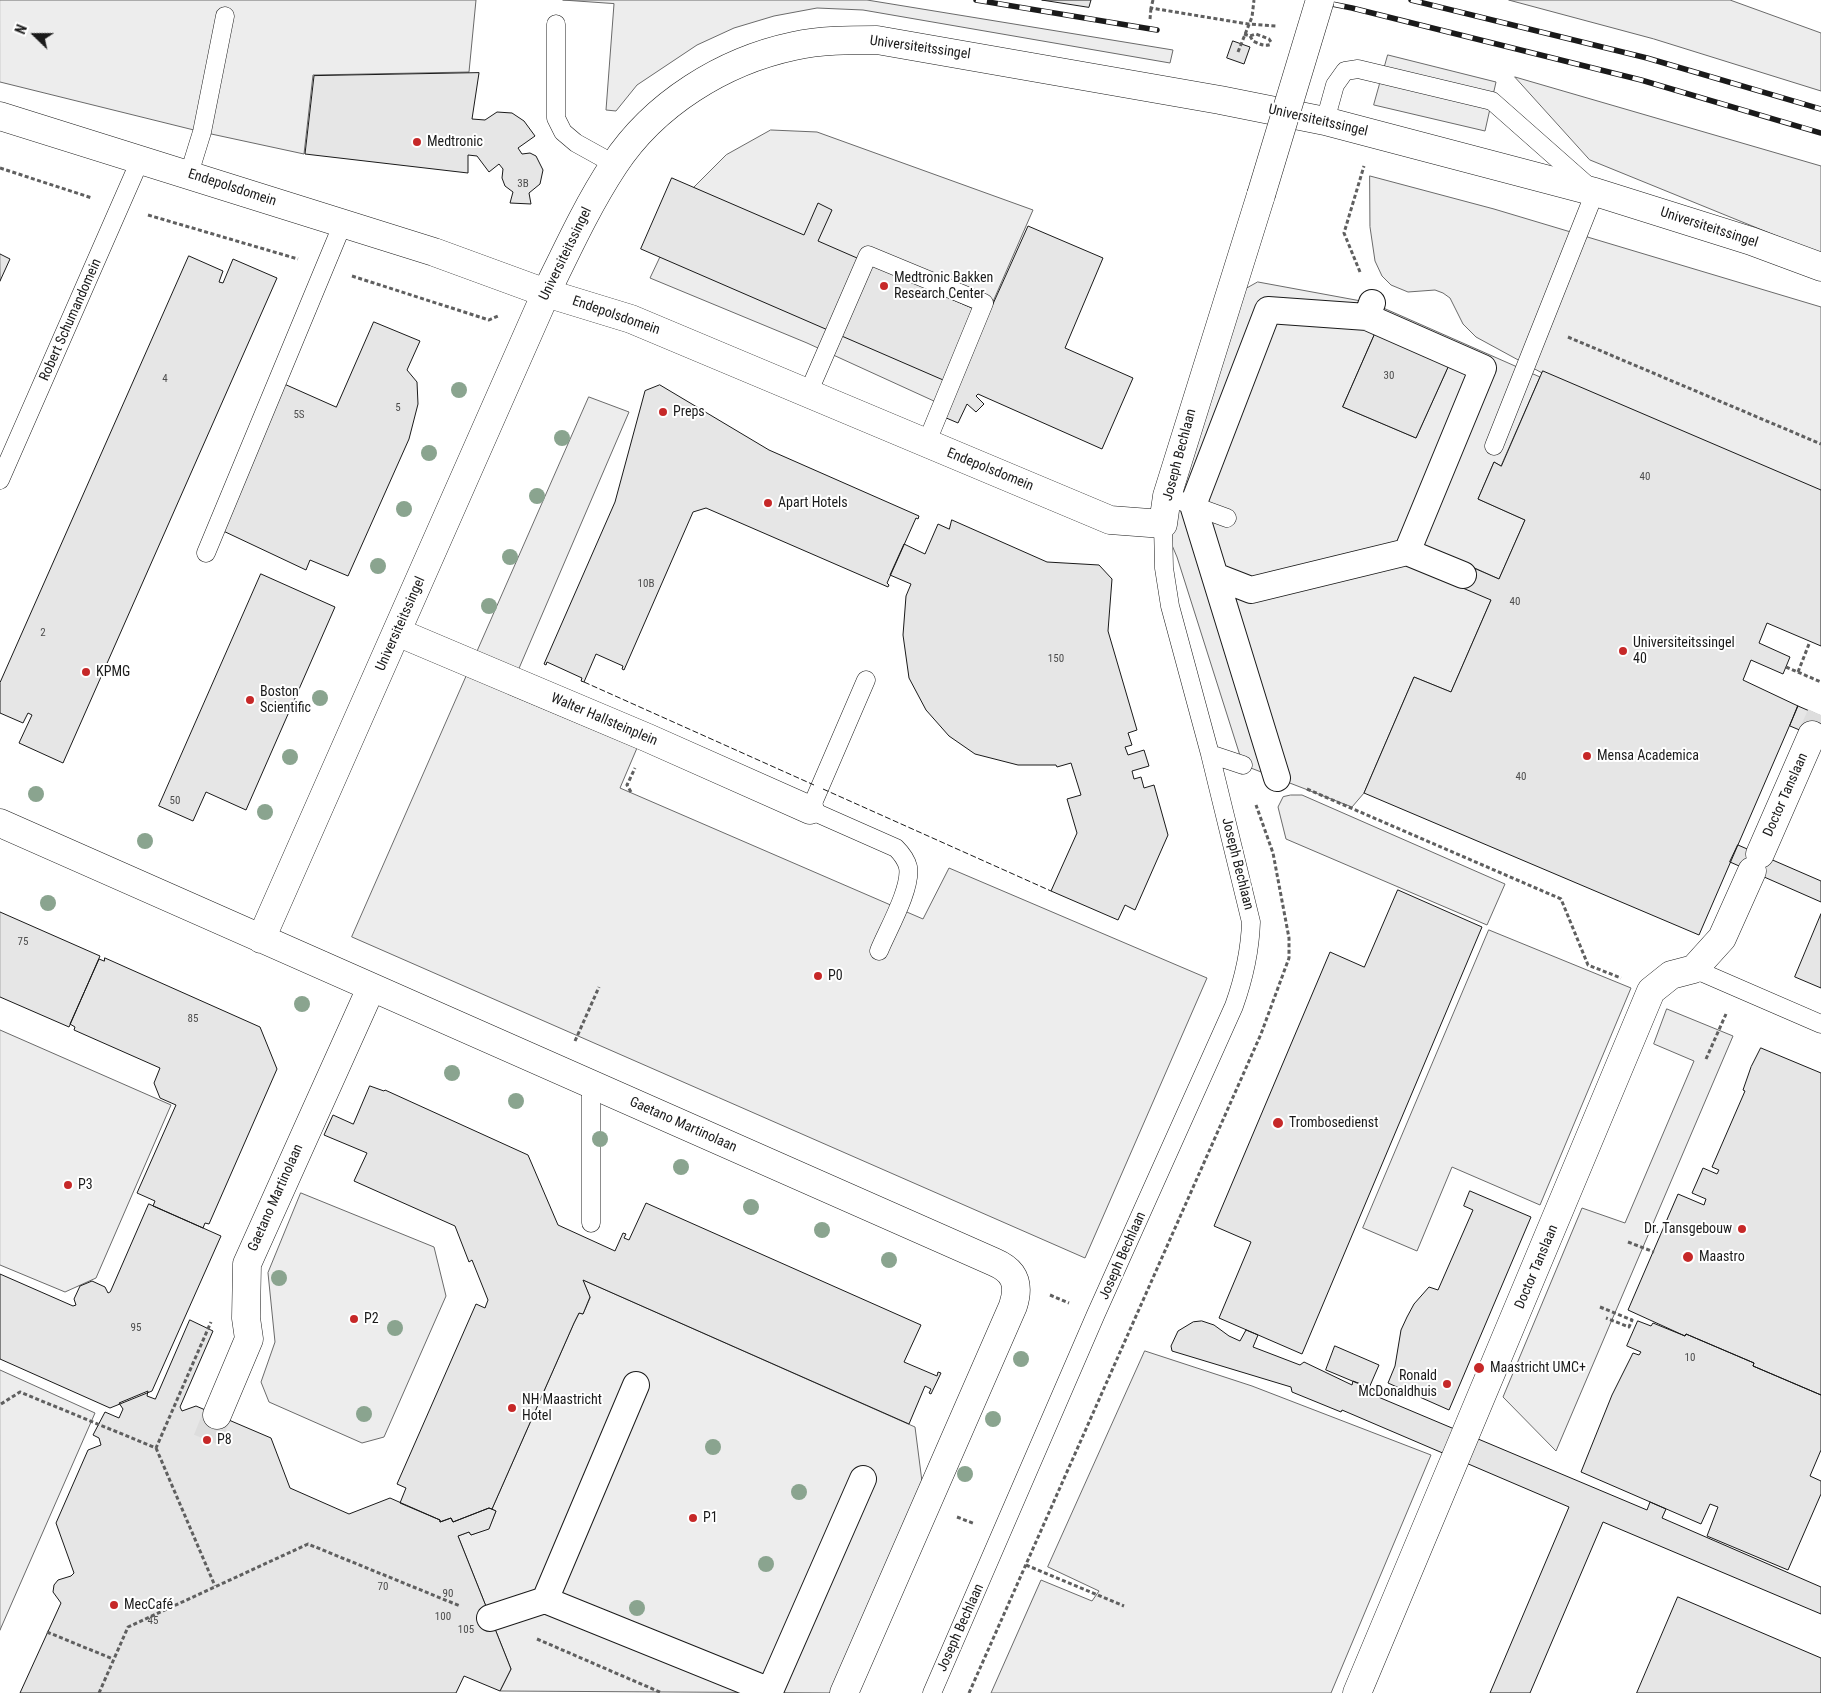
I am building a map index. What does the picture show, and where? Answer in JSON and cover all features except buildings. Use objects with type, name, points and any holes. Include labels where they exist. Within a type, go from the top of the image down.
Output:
[{"type":"street","name":"Joseph Bechlaan","points":[[1163,524],[1166,496],[1206,364],[1261,196],[1320,0]]},
{"type":"street","name":"Universiteitssingel","points":[[261,939],[546,293],[577,228],[614,164],[631,142],[668,105],[710,78],[765,54],[823,42],[877,40],[1220,100],[1325,121],[1595,192],[1751,241],[1821,267]]},
{"type":"street","name":"Endepolsdomein","points":[[0,116],[141,158],[434,252],[546,293],[631,319],[1110,520],[1163,524]]},
{"type":"street","points":[[1277,778],[1193,505],[1268,310],[1370,310],[1483,368],[1407,552]]},
{"type":"street","points":[[1216,576],[1252,590],[1407,552],[1463,575]]},
{"type":"street","name":"Walter Hallsteinplein","points":[[398,632],[648,738],[810,810]]},
{"type":"street","name":"Doctor Tanslaan","points":[[1357,1693],[1470,1428],[1651,991],[1671,975],[1694,968],[1722,938],[1818,722]]},
{"type":"street","name":"Gaetano Martinolaan","points":[[0,824],[994,1262],[1012,1272],[1016,1279],[1017,1293],[844,1693]]},
{"type":"street","name":"Gaetano Martinolaan","points":[[217,1415],[249,1339],[246,1318],[247,1264],[371,988]]},
{"type":"street","points":[[545,1600],[636,1385]]},
{"type":"street","points":[[490,1618],[545,1600],[770,1691],[863,1479]]},
{"type":"lane","points":[[189,174],[202,132],[225,16]]},
{"type":"lane","points":[[556,24],[556,118],[563,132],[576,143],[614,164]]},
{"type":"lane","points":[[1325,121],[1335,85],[1345,71],[1358,69],[1492,101],[1595,192],[1494,446]]},
{"type":"lane","name":"Robert Schumandomein","points":[[0,480],[141,158]]},
{"type":"lane","points":[[206,552],[343,223]]},
{"type":"lane","points":[[811,394],[810,391],[868,255],[984,304],[926,444]]},
{"type":"lane","points":[[1166,496],[1227,518]]},
{"type":"lane","name":"Joseph Bechlaan","points":[[932,1693],[1096,1314],[1234,1006],[1245,975],[1250,948],[1251,922],[1210,754],[1170,606],[1164,568],[1163,524]]},
{"type":"lane","points":[[866,680],[810,810],[896,848],[904,856],[908,868],[908,880],[879,951]]},
{"type":"lane","points":[[1210,754],[1243,765]]},
{"type":"lane","points":[[1694,968],[1821,1024]]},
{"type":"lane","points":[[591,1084],[591,1223]]},
{"type":"path","points":[[1150,18],[1153,0]]},
{"type":"path","points":[[1248,24],[1238,52],[1252,17],[1254,0]]},
{"type":"path","points":[[1151,8],[1248,24],[1312,27]]},
{"type":"path","points":[[1244,34],[1250,36],[1256,34],[1269,39]]},
{"type":"path","points":[[1250,36],[1253,41],[1259,44],[1266,46],[1272,44]]},
{"type":"path","points":[[0,168],[121,207],[325,267],[489,320],[546,293]]},
{"type":"path","points":[[1344,233],[1370,310]]},
{"type":"path","points":[[1542,326],[1821,444]]},
{"type":"path","points":[[1798,672],[1809,644]]},
{"type":"path","points":[[1786,667],[1821,682]]},
{"type":"path","points":[[1277,778],[1352,807],[1562,898],[1588,965],[1651,991]]},
{"type":"path","points":[[573,1045],[599,987]]},
{"type":"path","points":[[1706,1059],[1738,988]]},
{"type":"path","points":[[1628,1242],[1654,1252]]},
{"type":"path","points":[[1600,1307],[1632,1320],[1629,1327],[1606,1318]]},
{"type":"path","points":[[156,1448],[214,1316]]},
{"type":"path","points":[[1,1404],[20,1392],[156,1448],[215,1586]]},
{"type":"path","points":[[99,1693],[128,1627],[308,1544],[490,1618],[662,1693]]},
{"type":"path","points":[[1026,1565],[1124,1606]]},
{"type":"path","points":[[47,1632],[113,1659]]},
{"type":"shaded area","points":[[0,0],[476,0],[469,72],[313,75],[304,154],[202,132],[0,82]]},
{"type":"shaded area","points":[[563,0],[867,0],[1173,50],[1170,63],[863,10],[817,8],[774,16],[734,28],[697,45],[637,85],[616,111],[606,110],[614,4]]},
{"type":"shaded area","points":[[1509,0],[1730,0],[1821,33],[1821,91],[1654,39]]},
{"type":"shaded area","points":[[1388,55],[1496,82],[1485,131],[1374,105]]},
{"type":"shaded area","points":[[1515,77],[1821,166],[1821,254],[1590,160]]},
{"type":"shaded area","points":[[771,130],[817,132],[1033,210],[947,407],[807,343],[650,278],[692,189],[726,155]]},
{"type":"shaded area","points":[[1370,176],[1494,209],[1821,307],[1821,492],[1555,380],[1476,337],[1463,324],[1450,298],[1443,293],[1435,290],[1408,292],[1391,285],[1382,276],[1375,261],[1370,227]]},
{"type":"shaded area","points":[[1258,282],[1372,303],[1540,377],[1501,466],[1494,462],[1478,499],[1525,520],[1499,579],[1468,565],[1491,600],[1451,692],[1414,677],[1364,793],[1352,807],[1243,765],[1177,557],[1163,524],[1233,296]],"holes":[[[1375,334],[1449,365],[1416,438],[1343,407]]]},
{"type":"shaded area","points":[[589,397],[629,412],[508,694],[637,748],[620,788],[923,919],[949,868],[1207,978],[1085,1258],[352,937]]},
{"type":"shaded area","points":[[1302,795],[1505,884],[1487,925],[1286,839],[1278,807],[1283,797]]},
{"type":"shaded area","points":[[1489,930],[1631,988],[1540,1205],[1452,1167],[1417,1251],[1363,1228]]},
{"type":"shaded area","points":[[1667,1009],[1733,1036],[1556,1451],[1503,1397],[1582,1208],[1625,1223],[1694,1061],[1654,1044]]},
{"type":"shaded area","name":"P3","points":[[0,1030],[171,1105],[96,1278],[65,1292],[0,1265]]},
{"type":"shaded area","name":"P2","points":[[301,1193],[434,1247],[446,1296],[384,1437],[362,1443],[269,1402],[261,1382],[275,1342],[268,1273]]},
{"type":"shaded area","points":[[583,1280],[915,1427],[925,1505],[844,1693],[500,1691],[511,1669],[458,1536],[469,1532],[471,1535],[489,1528],[496,1511],[492,1509],[574,1323],[579,1313],[583,1314],[590,1298]]},
{"type":"shaded area","points":[[1145,1351],[1252,1386],[1431,1455],[1331,1693],[991,1693],[1041,1580],[1092,1601],[1099,1591],[1048,1567]]},
{"type":"shaded area","points":[[0,1370],[95,1413],[0,1630]]},
{"type":"tunnel","points":[[1812,735],[1821,715]]},
{"type":"tunnel","points":[[207,1440],[217,1415]]},
{"type":"railway","points":[[976,0],[1157,30]]},
{"type":"railway","points":[[1312,0],[1352,8],[1641,80],[1821,133]]},
{"type":"railway","points":[[1411,0],[1647,58],[1821,109]]},
{"type":"fence","points":[[584,682],[814,785]]},
{"type":"fence","points":[[823,789],[1051,891]]},
{"type":"place","name":"Medtronic","points":[[417,142]]},
{"type":"place","name":"Medtronic Bakken Research Center","points":[[884,286]]},
{"type":"place","name":"Preps","points":[[663,412]]},
{"type":"place","name":"Apart Hotels","points":[[768,503]]},
{"type":"place","name":"Universiteitssingel 40","points":[[1623,651]]},
{"type":"place","name":"KPMG","points":[[86,672]]},
{"type":"place","name":"Boston Scientific","points":[[250,700]]},
{"type":"place","name":"Mensa Academica","points":[[1587,756]]},
{"type":"place","name":"P0","points":[[818,976]]},
{"type":"place","name":"Trombosedienst","points":[[1278,1123]]},
{"type":"place","name":"P3","points":[[68,1185]]},
{"type":"place","name":"Dr. Tansgebouw","points":[[1742,1229]]},
{"type":"place","name":"Maastro","points":[[1688,1257]]},
{"type":"place","name":"P2","points":[[354,1319]]},
{"type":"place","name":"Maastricht UMC+","points":[[1479,1368]]},
{"type":"place","name":"Ronald McDonaldhuis","points":[[1447,1384]]},
{"type":"place","name":"NH Maastricht Hotel","points":[[512,1408]]},
{"type":"place","name":"P8","points":[[207,1440]]},
{"type":"place","name":"P1","points":[[693,1518]]},
{"type":"place","name":"MecCafé","points":[[114,1605]]}]
